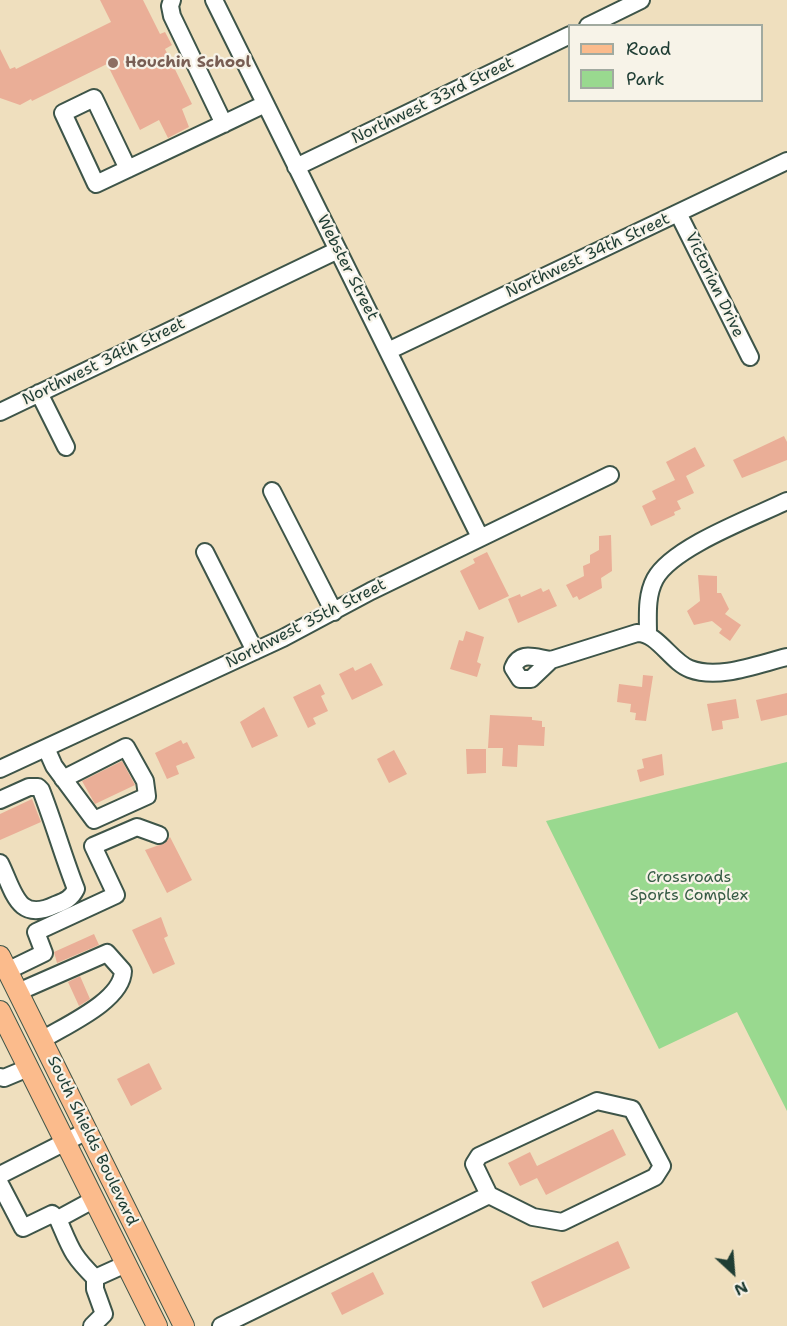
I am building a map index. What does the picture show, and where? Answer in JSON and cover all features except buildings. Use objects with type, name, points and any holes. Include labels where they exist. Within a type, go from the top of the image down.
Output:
[{"type":"main road","name":"South Shields Boulevard","points":[[4,964],[184,1326]]},
{"type":"main road","name":"South Shields Boulevard","points":[[3,1023],[28,1068],[157,1326]]},
{"type":"street","points":[[172,0],[170,6],[172,16],[224,124]]},
{"type":"street","name":"Webster Street","points":[[214,0],[480,537]]},
{"type":"street","points":[[592,24],[641,0]]},
{"type":"street","name":"Northwest 33rd Street","points":[[297,167],[568,35]]},
{"type":"street","points":[[128,169],[94,98],[63,113],[96,184],[128,169],[224,124],[266,104]]},
{"type":"street","name":"Northwest 34th Street","points":[[388,351],[787,161]]},
{"type":"street","name":"Victorian Drive","points":[[678,213],[750,357]]},
{"type":"street","name":"Northwest 34th Street","points":[[0,412],[338,249]]},
{"type":"street","points":[[39,393],[66,447]]},
{"type":"street","name":"Northwest 35th Street","points":[[0,769],[255,651],[480,537],[610,475]]},
{"type":"street","points":[[272,491],[334,612]]},
{"type":"street","points":[[648,634],[654,580],[670,560],[787,501]]},
{"type":"street","points":[[205,552],[255,651]]},
{"type":"street","points":[[550,660],[637,633],[648,634],[672,658],[699,672],[720,672],[787,657]]},
{"type":"street","points":[[46,748],[63,779],[94,820],[147,796],[145,781],[126,747],[63,779]]},
{"type":"street","points":[[0,800],[29,787],[38,787],[41,790],[54,821],[60,849],[76,889],[72,898],[40,912],[29,911],[20,905],[0,865]]},
{"type":"street","points":[[4,964],[44,953],[36,932],[116,895],[93,846],[137,827],[159,835]]},
{"type":"street","points":[[18,992],[107,952],[123,971],[122,981],[111,997],[42,1040]]},
{"type":"street","points":[[0,1077],[4,1078],[28,1068]]},
{"type":"street","points":[[597,1101],[632,1109],[662,1166],[655,1178],[562,1222],[533,1217],[489,1195],[474,1164],[479,1156],[597,1101]]},
{"type":"street","points":[[0,1174],[87,1131]]},
{"type":"street","points":[[0,1184],[23,1228],[52,1214],[58,1218],[68,1246],[95,1278],[98,1320]]},
{"type":"street","points":[[221,1326],[489,1195]]},
{"type":"street","points":[[58,1218],[93,1200]]},
{"type":"street","points":[[95,1278],[126,1264]]},
{"type":"green space","name":"Crossroads Sports Complex","points":[[787,762],[787,1111],[737,1012],[659,1049],[546,821]]},
{"type":"place","name":"Houchin School","points":[[113,63]]}]
